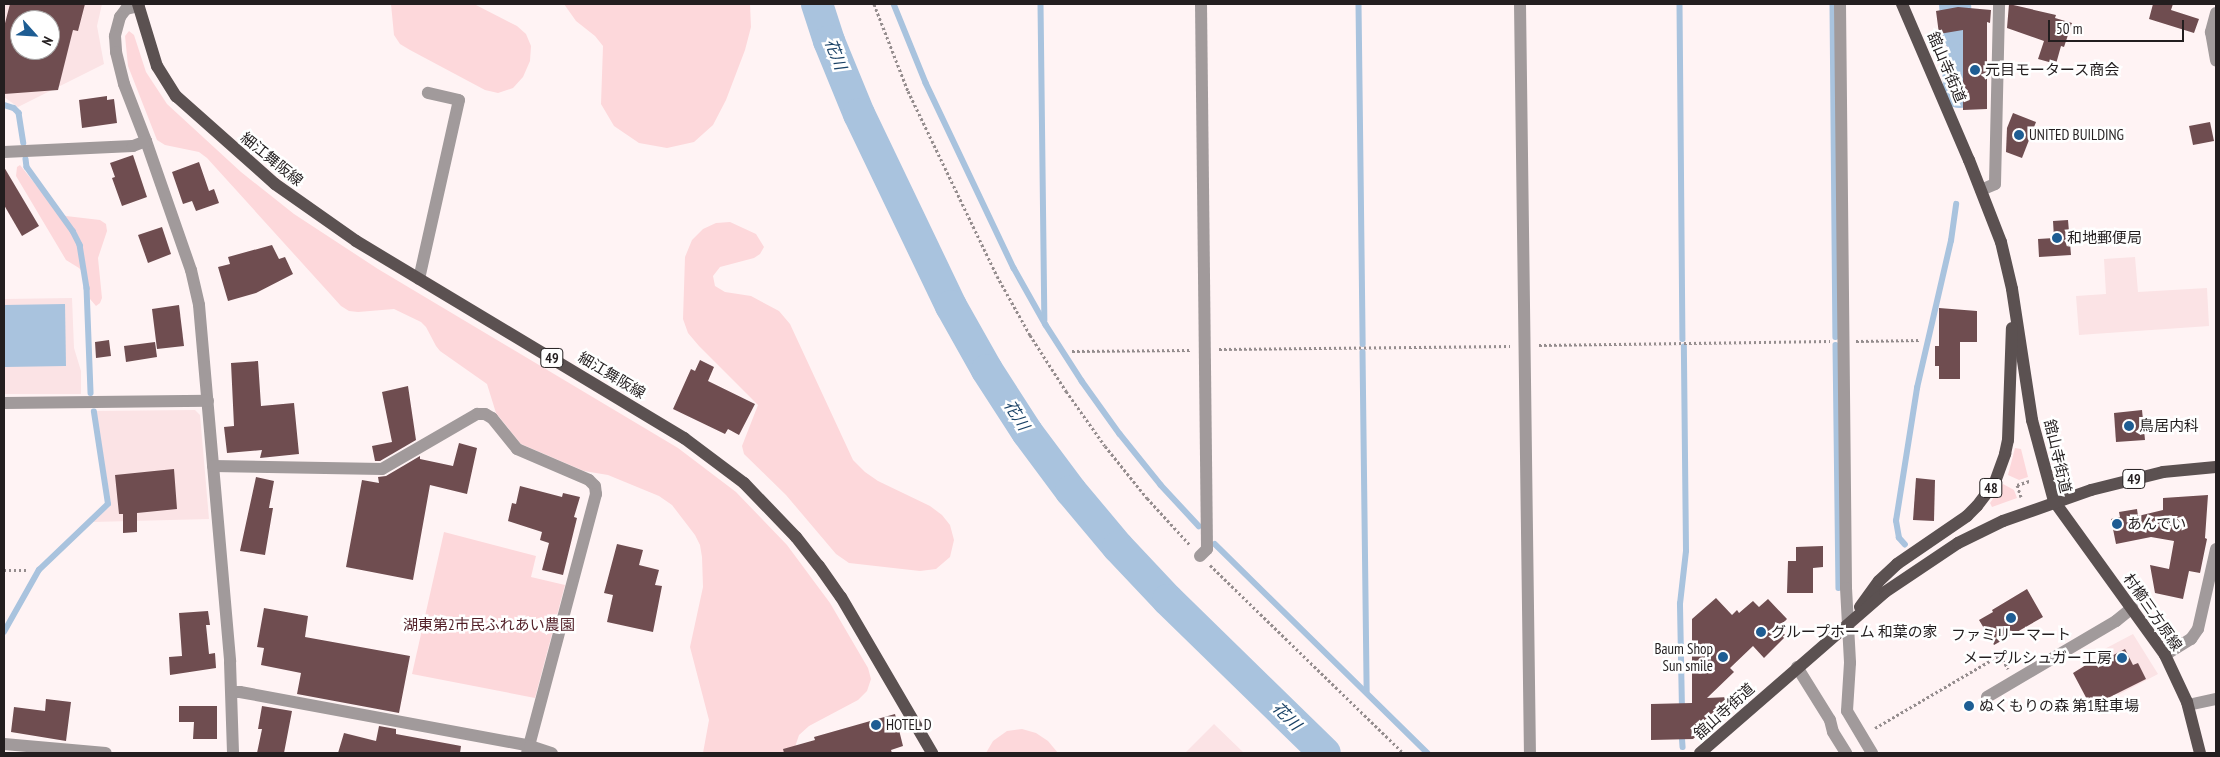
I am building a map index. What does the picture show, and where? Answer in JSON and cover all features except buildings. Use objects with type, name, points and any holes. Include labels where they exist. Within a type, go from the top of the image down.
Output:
[{"type":"main road","name":"舘山寺街道","points":[[1700,753],[1885,592],[1942,552],[2003,520],[2054,501],[2032,420],[2013,292],[2000,242],[1981,190],[1902,4]]},
{"type":"main road","name":"細江舞阪線","points":[[139,5],[157,66],[176,96],[249,162],[301,204],[356,241],[684,438],[744,483],[784,523],[820,566],[841,597],[932,753]]},
{"type":"main road","name":"48","points":[[1848,623],[1879,580],[1897,564],[1967,516],[1987,495],[1998,476],[2005,454],[2009,425],[2013,292]]},
{"type":"main road","name":"49","points":[[2054,501],[2115,483],[2163,472],[2216,467]]},
{"type":"main road","name":"村櫛三方原線","points":[[2054,501],[2165,655],[2188,705],[2200,753]]},
{"type":"street","points":[[1200,556],[1207,549],[1201,4]]},
{"type":"street","points":[[1520,4],[1530,753]]},
{"type":"street","points":[[1840,4],[1843,341],[1850,663],[1847,711],[1872,753]]},
{"type":"street","points":[[1981,190],[1995,184],[1999,4]]},
{"type":"street","points":[[139,5],[126,9],[116,26],[115,36],[119,68],[146,141],[195,287],[201,323],[232,692],[233,753]]},
{"type":"street","points":[[2216,13],[2211,32],[2216,61]]},
{"type":"street","points":[[419,279],[459,100],[428,93]]},
{"type":"street","points":[[4,152],[133,146],[146,141]]},
{"type":"street","points":[[4,403],[208,401]]},
{"type":"street","points":[[213,466],[382,469],[477,414],[485,414],[492,418],[517,449],[589,480],[595,486],[596,494],[528,750]]},
{"type":"street","points":[[2165,655],[2190,639],[2198,629],[2216,549]]},
{"type":"street","points":[[1986,697],[2116,621],[2132,608]]},
{"type":"street","points":[[1797,667],[1830,720],[1833,732],[1846,753]]},
{"type":"street","points":[[232,692],[240,692],[528,750],[552,753]]},
{"type":"street","points":[[2188,705],[2216,699]]},
{"type":"street","points":[[4,744],[106,753]]},
{"type":"path","points":[[874,4],[908,91],[997,276],[1030,335],[1066,391],[1105,446],[1147,498],[1200,556],[1403,753]]},
{"type":"path","points":[[1072,351],[1921,340]]},
{"type":"path","points":[[2021,498],[2016,485],[2029,481]]},
{"type":"path","points":[[4,570],[28,570]]},
{"type":"path","points":[[1874,728],[2000,654],[2015,680]]},
{"type":"shaded area","points":[[4,4],[102,4],[97,26],[104,64],[18,107],[4,97]]},
{"type":"shaded area","points":[[2135,257],[2138,292],[2207,288],[2209,326],[2079,335],[2076,296],[2106,294],[2104,259]]},
{"type":"shaded area","points":[[72,298],[74,348],[81,371],[81,394],[4,394],[4,299]]},
{"type":"shaded area","points":[[195,410],[200,415],[209,519],[93,522],[111,505],[96,411]]},
{"type":"shaded area","points":[[2133,634],[2158,674],[2118,695],[2097,653]]},
{"type":"shaded area","points":[[1214,724],[1244,753],[1185,753]]},
{"type":"green space","points":[[391,4],[474,4],[517,26],[526,34],[531,46],[530,61],[523,77],[513,88],[498,93],[485,90],[410,50],[400,44],[394,35]]},
{"type":"green space","points":[[564,4],[750,4],[751,27],[745,50],[726,100],[713,125],[694,142],[667,148],[639,143],[614,126],[601,104],[603,46],[595,36],[576,21]]},
{"type":"green space","points":[[129,31],[134,35],[146,72],[167,104],[241,172],[294,214],[378,269],[678,448],[736,492],[787,545],[830,603],[868,668],[871,679],[867,691],[858,700],[809,726],[799,735],[793,753],[703,753],[709,720],[690,647],[703,587],[702,557],[700,545],[695,535],[672,505],[659,496],[608,475],[584,471],[521,444],[496,413],[487,384],[440,351],[421,322],[394,309],[358,312],[349,311],[341,306],[207,158],[199,152],[165,145],[157,140],[128,66],[125,36]]},
{"type":"green space","points":[[20,165],[56,210],[66,216],[100,220],[106,224],[107,231],[98,258],[102,298],[96,306],[90,299],[87,277],[79,268],[66,260],[16,176],[17,167]]},
{"type":"green space","points":[[730,222],[756,234],[764,247],[760,254],[754,258],[720,267],[713,276],[715,286],[725,292],[751,296],[779,311],[790,324],[853,460],[878,481],[930,506],[942,515],[950,525],[954,540],[950,557],[936,569],[920,571],[849,563],[836,554],[786,495],[744,454],[742,446],[758,405],[699,346],[688,333],[683,319],[685,257],[692,240],[703,229],[716,223]]},
{"type":"green space","points":[[2015,448],[2021,449],[2028,477],[2019,480],[2008,475]]},
{"type":"green space","points":[[2003,484],[2014,490],[2017,498],[1992,507],[1990,503]]},
{"type":"green space","name":"湖東第2市民ふれあい農園","points":[[444,532],[536,556],[531,577],[565,585],[535,698],[412,674]]},
{"type":"green space","points":[[1022,729],[1036,733],[1048,741],[1058,753],[986,753],[993,741],[1007,731]]},
{"type":"water","points":[[65,304],[66,366],[5,367],[4,305]]},
{"type":"waterway","name":"花川","points":[[817,4],[829,41],[859,114],[951,306],[987,370],[1027,432],[1071,491],[1118,547],[1168,600],[1325,753]]},
{"type":"waterway","points":[[894,4],[926,83],[1014,268],[1046,325],[1082,381],[1120,434],[1161,485],[1199,526]]},
{"type":"waterway","points":[[1041,4],[1045,320]]},
{"type":"waterway","points":[[1359,4],[1363,344]]},
{"type":"waterway","points":[[1680,4],[1683,339]]},
{"type":"waterway","points":[[1833,4],[1836,337]]},
{"type":"waterway","points":[[1955,4],[1957,34]]},
{"type":"waterway","points":[[1958,60],[1959,92]]},
{"type":"waterway","points":[[4,105],[14,108],[19,113],[24,143]]},
{"type":"waterway","points":[[26,159],[27,167],[73,231],[80,245],[87,288],[91,393]]},
{"type":"waterway","points":[[1905,545],[1899,538],[1896,521],[1917,388],[1951,241],[1956,204]]},
{"type":"waterway","points":[[1836,345],[1839,588]]},
{"type":"waterway","points":[[1682,710],[1680,604],[1686,551],[1684,347]]},
{"type":"waterway","points":[[1363,352],[1367,691]]},
{"type":"waterway","points":[[4,632],[39,570],[108,504],[94,412]]},
{"type":"waterway","points":[[1215,544],[1428,753]]},
{"type":"waterway","points":[[1682,732],[1683,747]]},
{"type":"place","name":"元目モータース商会","points":[[1975,70]]},
{"type":"place","name":"UNITED BUILDING","points":[[2019,135]]},
{"type":"place","name":"和地郵便局","points":[[2057,238]]},
{"type":"place","name":"鳥居内科","points":[[2129,426]]},
{"type":"place","name":"あんでい","points":[[2117,524]]},
{"type":"place","name":"ファミリーマート","points":[[2011,618]]},
{"type":"place","name":"グループホーム 和葉の家","points":[[1761,632]]},
{"type":"place","name":"Baum Shop Sun smile","points":[[1723,657]]},
{"type":"place","name":"メープルシュガー工房","points":[[2122,658]]},
{"type":"place","name":"ぬくもりの森 第1駐車場","points":[[1969,706]]},
{"type":"place","name":"HOTEL D","points":[[876,725]]}]
